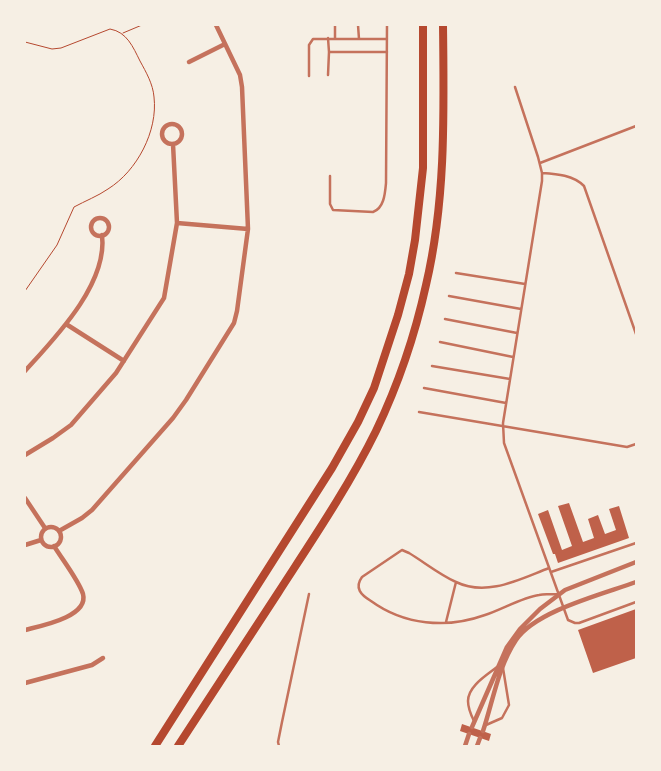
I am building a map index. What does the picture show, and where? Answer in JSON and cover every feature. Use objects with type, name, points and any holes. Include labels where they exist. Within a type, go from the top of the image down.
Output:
[{"type":"main road","points":[[155,746],[332,468],[358,422],[380,370],[405,293],[415,240],[423,168],[423,25]]},
{"type":"main road","points":[[178,746],[301,557],[354,471],[376,431],[406,355],[426,283],[439,208],[442,143],[443,25]]},
{"type":"street","points":[[59,531],[92,510],[172,418],[232,328],[237,310],[248,229],[242,87],[240,75],[216,25]]},
{"type":"street","points":[[189,62],[225,44]]},
{"type":"street","points":[[172,125],[180,129],[182,136],[179,142],[173,144],[167,142],[163,136],[164,130],[172,125]]},
{"type":"street","points":[[25,455],[53,438],[71,424],[116,374],[164,298],[177,222],[173,144]]},
{"type":"street","points":[[177,222],[248,229]]},
{"type":"street","points":[[25,371],[66,324],[95,276],[101,259],[102,235]]},
{"type":"street","points":[[66,324],[124,361]]},
{"type":"street","points":[[25,498],[45,528]]},
{"type":"street","points":[[51,527],[59,531],[61,538],[58,545],[48,547],[41,540],[41,534],[45,528],[51,527]]},
{"type":"street","points":[[25,544],[41,540]]},
{"type":"street","points":[[25,630],[61,620],[77,610],[83,603],[84,596],[81,588],[54,546]]},
{"type":"street","points":[[484,728],[502,666],[515,634],[558,594],[636,562]]},
{"type":"street","points":[[473,725],[512,646],[520,634],[539,620],[563,608],[636,582]]},
{"type":"street","points":[[25,683],[92,665],[103,658]]},
{"type":"street","points":[[464,746],[469,734]]},
{"type":"street","points":[[477,746],[480,738]]},
{"type":"lane","points":[[335,25],[335,38]]},
{"type":"lane","points":[[358,25],[359,38]]},
{"type":"lane","points":[[330,176],[330,204],[333,210],[372,212],[381,207],[386,183],[387,25]]},
{"type":"lane","points":[[328,38],[328,75]]},
{"type":"lane","points":[[309,76],[309,45],[313,39],[387,39]]},
{"type":"lane","points":[[329,52],[387,52]]},
{"type":"lane","points":[[516,87],[542,172],[540,198],[506,403],[503,427],[504,442],[568,620],[575,624],[636,602]]},
{"type":"lane","points":[[540,163],[636,126]]},
{"type":"lane","points":[[542,172],[570,177],[579,180],[584,186],[636,334]]},
{"type":"lane","points":[[456,272],[525,284]]},
{"type":"lane","points":[[450,296],[521,309]]},
{"type":"lane","points":[[445,319],[517,333]]},
{"type":"lane","points":[[440,342],[513,357]]},
{"type":"lane","points":[[432,366],[510,379]]},
{"type":"lane","points":[[424,388],[506,403]]},
{"type":"lane","points":[[419,412],[627,447],[636,444]]},
{"type":"lane","points":[[551,572],[636,543]]},
{"type":"lane","points":[[549,568],[496,587],[479,588],[456,582],[402,550],[362,577],[358,582],[358,589],[361,594],[381,609],[396,616],[421,622],[465,620],[483,616],[538,595],[558,594]]},
{"type":"lane","points":[[446,622],[456,582]]},
{"type":"lane","points":[[279,746],[278,742],[309,594]]},
{"type":"lane","points":[[473,725],[468,701],[470,692],[479,682],[502,666],[509,705],[502,718],[484,728]]},
{"type":"path","points":[[122,34],[142,25]]},
{"type":"path","points":[[25,42],[52,49],[61,48],[110,29],[117,30],[131,43],[150,81],[154,96],[153,123],[146,145],[122,178],[109,189],[74,207],[57,245],[25,291]]},
{"type":"building","points":[[569,503],[583,542],[594,538],[588,519],[598,515],[605,534],[616,530],[609,509],[619,506],[629,538],[558,563],[538,514],[548,510],[562,550],[572,546],[558,506]]},
{"type":"building","points":[[636,609],[636,658],[593,673],[578,630]]},
{"type":"building","points":[[462,724],[491,734],[489,741],[460,731]]}]
